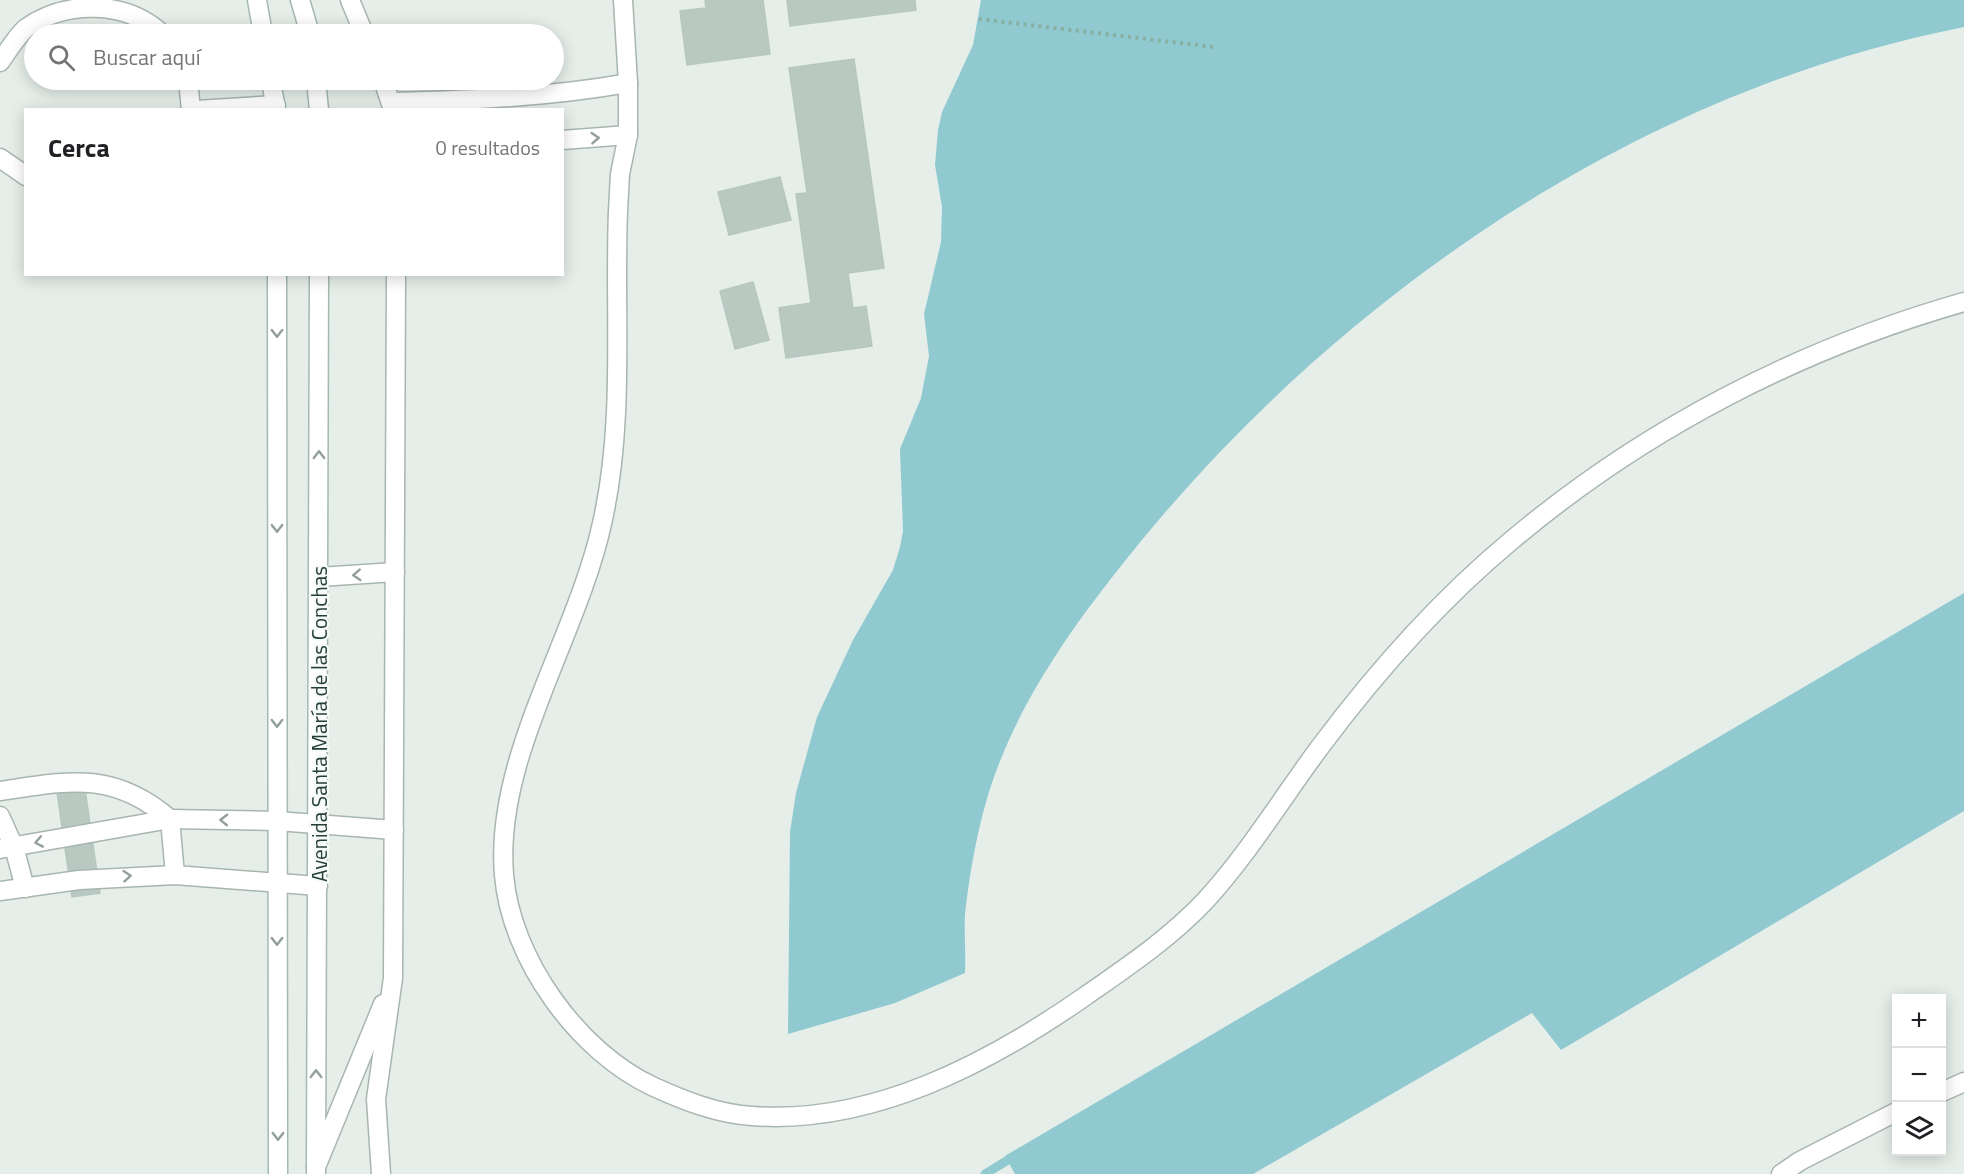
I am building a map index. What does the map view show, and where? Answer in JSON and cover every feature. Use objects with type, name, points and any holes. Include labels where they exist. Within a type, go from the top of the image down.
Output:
[{"type":"street","points":[[257,0],[261,24]]},
{"type":"street","points":[[300,0],[307,24]]},
{"type":"street","points":[[623,0],[628,83],[628,135],[620,174],[615,272],[617,347],[613,462],[603,519],[590,571],[518,764],[506,813],[503,851],[504,884],[528,956],[552,998],[578,1031],[609,1058],[642,1081],[679,1098],[715,1110],[748,1116],[786,1117],[824,1113],[892,1097],[970,1065],[1012,1044],[1054,1018],[1129,967],[1167,937],[1204,902],[1236,864],[1320,746],[1384,667],[1509,542],[1584,484],[1636,449],[1735,392],[1856,337],[1964,302]]},
{"type":"street","points":[[33,24],[54,10],[87,3],[121,8],[152,24]]},
{"type":"street","points":[[353,3],[360,24]]},
{"type":"street","points":[[0,62],[24,30]]},
{"type":"street","points":[[387,90],[393,106],[592,90],[628,83]]},
{"type":"street","points":[[189,90],[191,108]]},
{"type":"street","points":[[249,108],[276,107],[273,90]]},
{"type":"street","points":[[317,90],[319,108]]},
{"type":"street","points":[[564,140],[628,135]]},
{"type":"street","points":[[0,158],[24,175]]},
{"type":"street","name":"Avenida Santa María de las Conchas","points":[[277,276],[278,1174]]},
{"type":"street","name":"Avenida Santa María de las Conchas","points":[[316,1172],[320,276]]},
{"type":"street","points":[[381,1174],[376,1099],[393,978],[396,276]]},
{"type":"street","points":[[320,577],[394,572]]},
{"type":"street","points":[[0,790],[77,780],[126,790],[152,804],[170,819],[175,875]]},
{"type":"street","points":[[0,816],[7,848],[25,888]]},
{"type":"street","points":[[7,848],[170,819],[278,822],[394,830]]},
{"type":"street","points":[[0,891],[79,880],[175,875],[318,886]]},
{"type":"street","points":[[316,1172],[393,978]]},
{"type":"street","points":[[1946,1090],[1964,1082]]},
{"type":"street","points":[[1781,1174],[1800,1161],[1892,1114]]},
{"type":"path","points":[[979,19],[1214,47]]},
{"type":"water","points":[[981,0],[1964,0],[1964,27],[1845,57],[1730,98],[1619,150],[1513,211],[1411,281],[1316,359],[1227,444],[1146,535],[1101,591],[1040,680],[1007,744],[984,810],[972,862],[965,914],[965,973],[895,1003],[788,1034],[790,832],[796,793],[817,717],[853,640],[893,570],[900,547],[903,531],[900,449],[921,398],[929,356],[924,314],[941,242],[942,207],[935,165],[938,130],[942,112],[973,45]]},
{"type":"water","points":[[1964,593],[1964,811],[1561,1050],[1532,1013],[1253,1174],[1015,1174],[1005,1156]]},
{"type":"building","points":[[705,0],[763,0],[770,54],[687,65],[680,11],[706,8]]},
{"type":"building","points":[[787,0],[915,0],[916,10],[790,26]]},
{"type":"building","points":[[854,59],[884,268],[848,273],[853,308],[866,306],[872,346],[786,358],[779,308],[811,303],[796,194],[807,193],[789,68]]},
{"type":"building","points":[[780,177],[791,220],[729,235],[718,192]]},
{"type":"building","points":[[753,282],[769,340],[735,349],[720,291]]},
{"type":"building","points":[[85,789],[100,893],[72,897],[57,792]]},
{"type":"waterway","points":[[985,1174],[1016,1155]]}]
